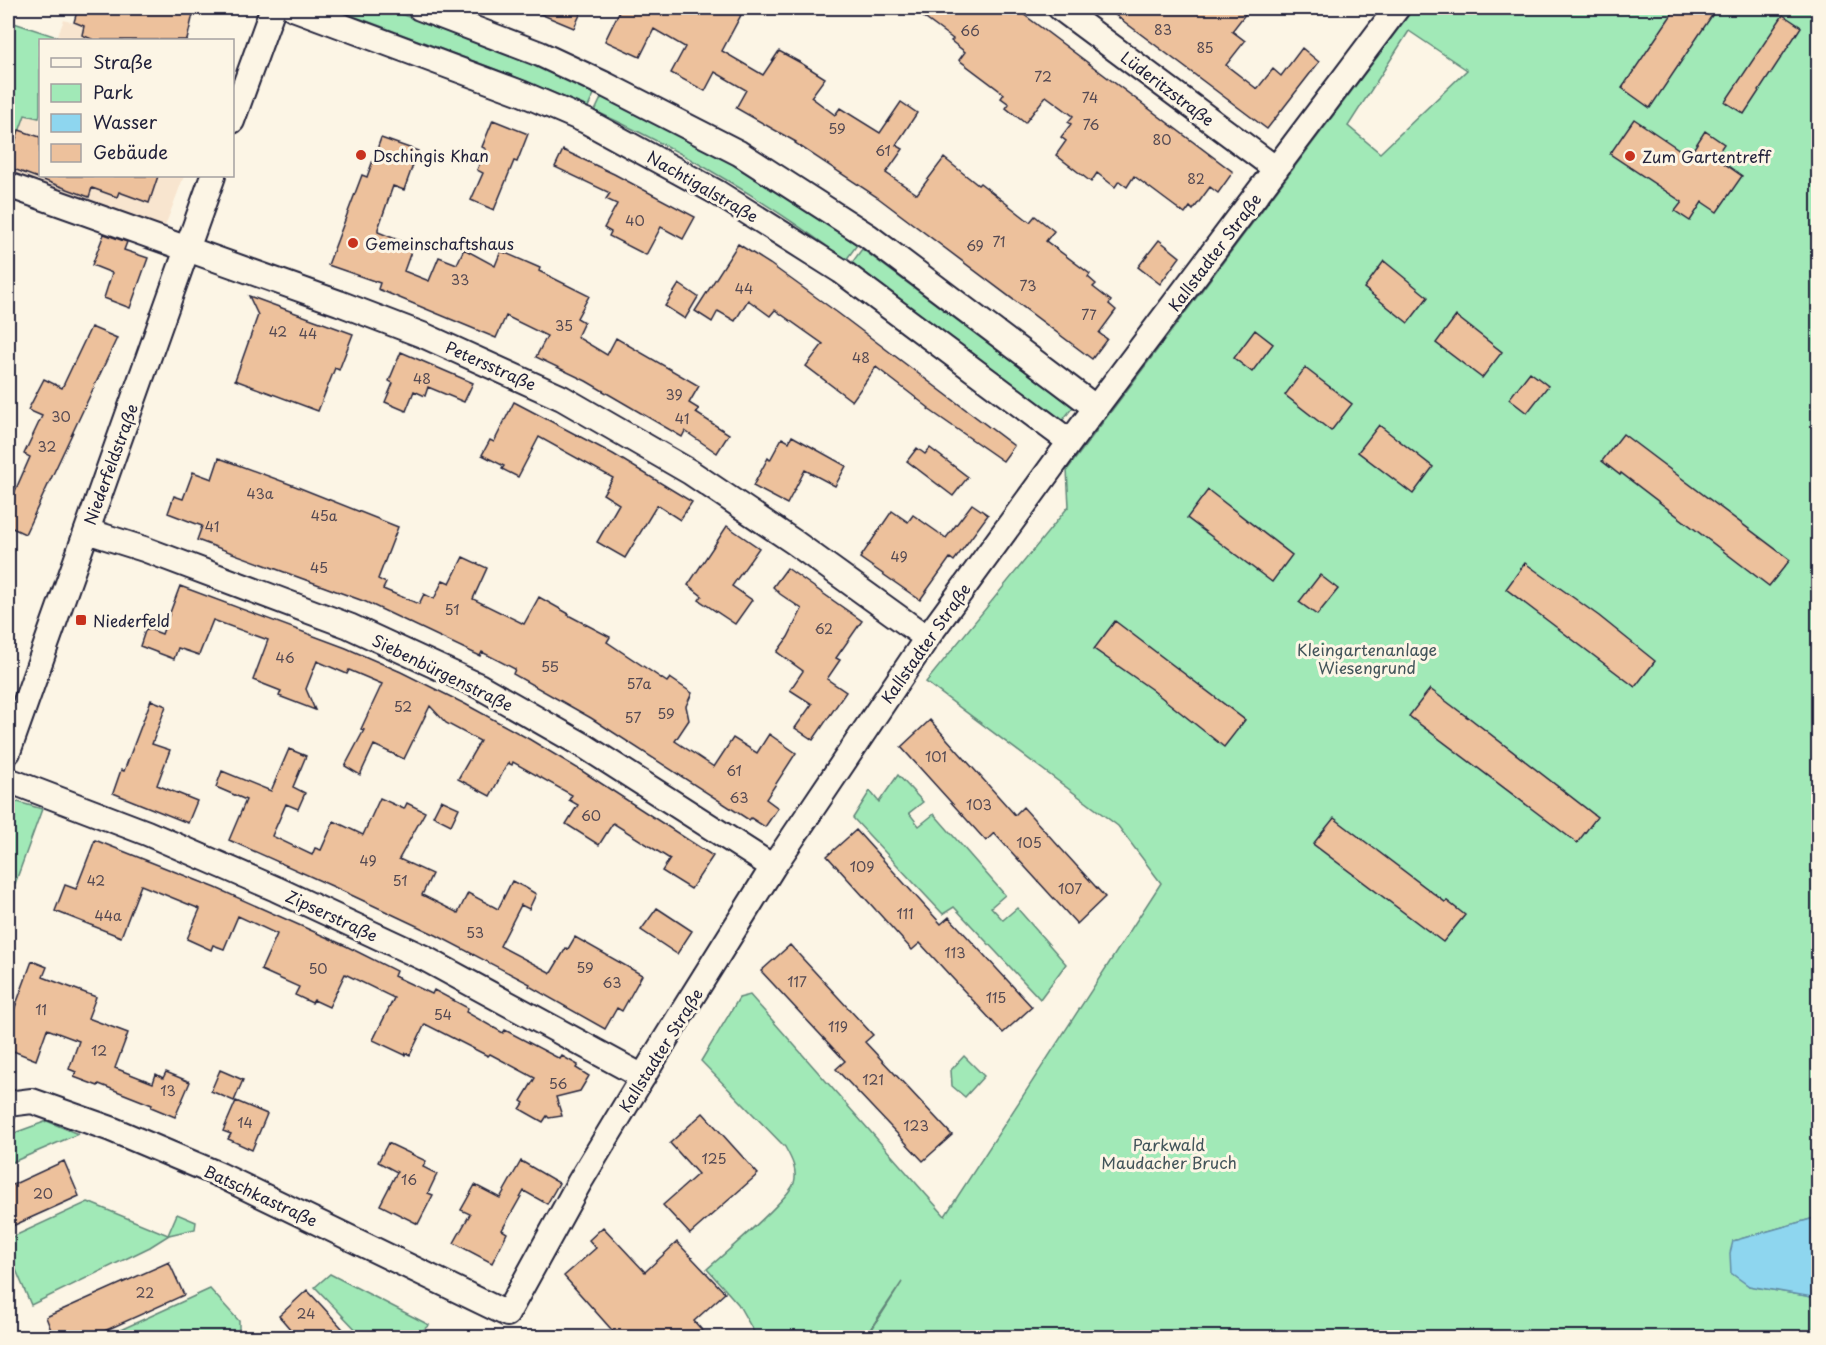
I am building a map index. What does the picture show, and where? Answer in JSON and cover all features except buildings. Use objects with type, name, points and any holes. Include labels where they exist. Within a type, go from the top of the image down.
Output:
[{"type":"street","points":[[234,115],[273,8]]},
{"type":"street","name":"Nachtigalstraße","points":[[293,8],[521,93],[586,122],[716,192],[841,271],[1070,442]]},
{"type":"street","points":[[420,8],[540,54],[739,153],[868,236],[1096,408]]},
{"type":"street","name":"Lüderitzstraße","points":[[1060,8],[1276,170]]},
{"type":"street","name":"Kallstadter Straße","points":[[507,1314],[579,1183],[773,867],[927,638],[1070,442],[1397,8]]},
{"type":"street","name":"Niederfeldstraße","points":[[8,752],[213,177]]},
{"type":"street","name":"Petersstraße","points":[[8,185],[425,336],[562,398],[690,472],[794,542],[927,638]]},
{"type":"street","name":"Siebenbürgenstraße","points":[[87,531],[144,549],[349,626],[479,686],[586,747],[773,867]]},
{"type":"street","name":"Zipserstraße","points":[[8,780],[147,833],[318,908],[424,958],[643,1077]]},
{"type":"street","name":"Batschkastraße","points":[[8,1104],[32,1101],[111,1129],[211,1171],[507,1314]]},
{"type":"shaded area","points":[[64,20],[84,26],[82,35],[92,39],[58,39]]},
{"type":"shaded area","points":[[25,115],[39,118],[39,177],[184,177],[164,229],[8,173],[8,163]]},
{"type":"green space","points":[[350,8],[384,8],[516,56],[596,90],[588,107],[508,74],[348,14]]},
{"type":"green space","points":[[1414,8],[1818,8],[1818,1217],[1733,1241],[1749,1286],[1818,1298],[1818,1337],[867,1337],[902,1282],[865,1337],[759,1337],[754,1332],[738,1304],[707,1269],[780,1201],[794,1183],[795,1173],[785,1147],[701,1061],[739,998],[750,995],[945,1216],[1161,883],[1118,826],[926,682],[1069,506],[1067,470]],"holes":[[[1409,31],[1467,70],[1380,153],[1348,126]]]},
{"type":"green space","points":[[8,21],[58,39],[39,39],[39,118],[25,115],[8,163]]},
{"type":"green space","points":[[603,94],[733,164],[796,203],[857,245],[846,260],[756,198],[693,160],[595,111]]},
{"type":"green space","points":[[862,249],[1073,407],[1062,421],[851,264]]},
{"type":"green space","points":[[898,775],[923,802],[909,813],[919,826],[934,814],[1005,895],[991,907],[1003,920],[1017,908],[1066,964],[1040,999],[954,907],[943,914],[853,818],[870,791],[879,802]]},
{"type":"green space","points":[[18,802],[42,809],[8,903],[8,805]]},
{"type":"green space","points":[[964,1056],[984,1076],[965,1097],[952,1086],[951,1070]]},
{"type":"green space","points":[[47,1121],[78,1134],[8,1164],[8,1140],[17,1132]]},
{"type":"green space","points":[[88,1202],[168,1235],[177,1214],[196,1222],[195,1229],[169,1235],[150,1247],[31,1305],[8,1251],[8,1239]]},
{"type":"green space","points":[[330,1274],[429,1325],[415,1337],[363,1337],[315,1287]]},
{"type":"green space","points":[[210,1289],[239,1321],[239,1337],[105,1337]]},
{"type":"water","points":[[1818,1217],[1818,1298],[1749,1286],[1731,1273],[1730,1253],[1733,1241]]},
{"type":"place","name":"Dschingis Khan","points":[[361,155]]},
{"type":"place","name":"Zum Gartentreff","points":[[1630,156]]},
{"type":"place","name":"Gemeinschaftshaus","points":[[353,243]]},
{"type":"place","name":"Niederfeld","points":[[81,620]]},
{"type":"park label","name":"Kleingartenanlage Wiesengrund","points":[[1367,658]]},
{"type":"park label","name":"Parkwald Maudacher Bruch","points":[[1169,1153]]}]
